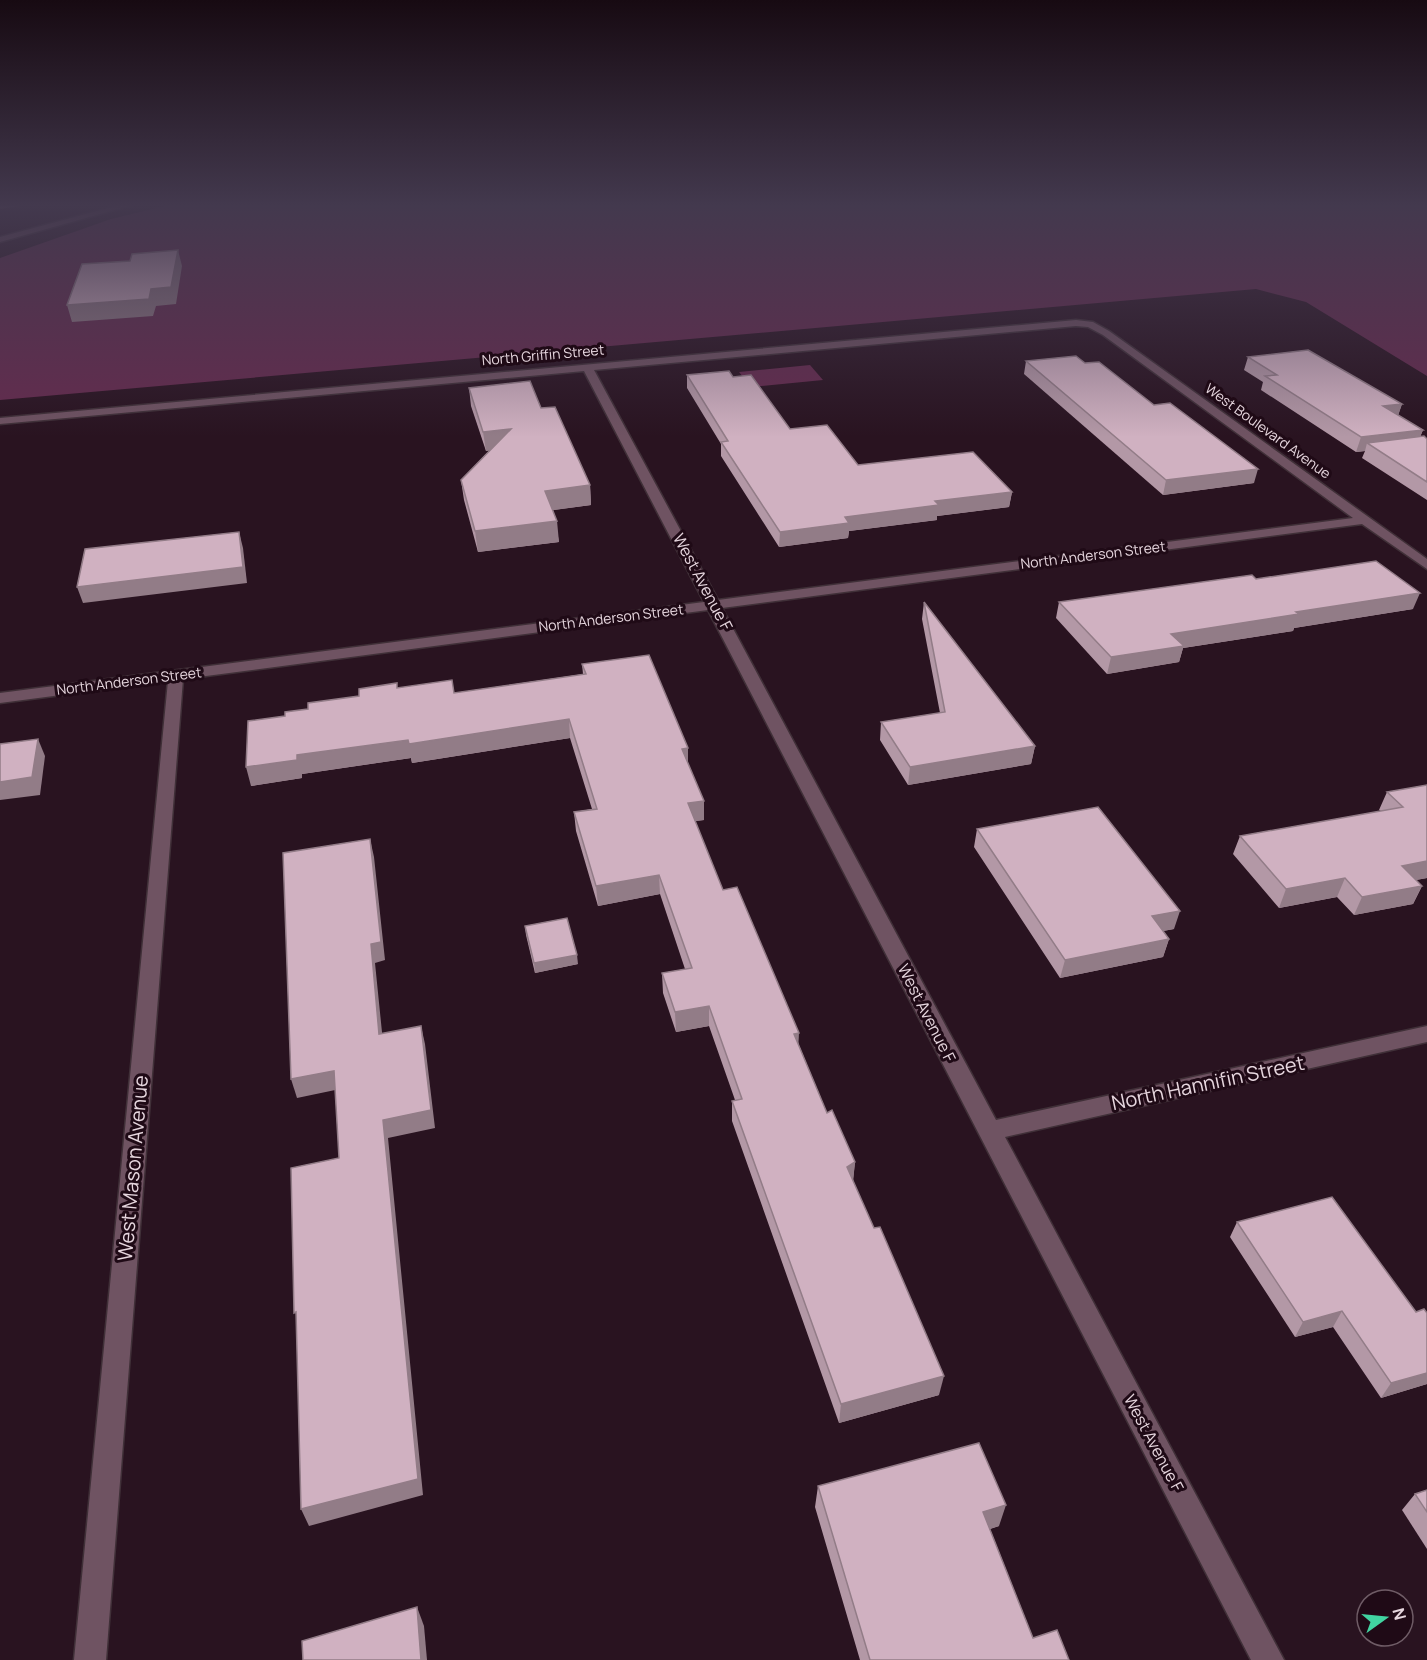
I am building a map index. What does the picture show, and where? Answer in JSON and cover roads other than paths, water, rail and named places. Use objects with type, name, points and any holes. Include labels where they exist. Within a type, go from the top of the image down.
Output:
[{"type":"street","name":"North Griffin Street","points":[[0,421],[1060,323],[1090,324]]},
{"type":"street","name":"West Boulevard Avenue","points":[[1090,324],[1108,334],[1427,565]]},
{"type":"street","name":"West Avenue F","points":[[588,366],[1268,1660]]},
{"type":"street","name":"North Anderson Street","points":[[0,698],[1364,520]]},
{"type":"street","name":"West Mason Avenue","points":[[90,1660],[176,675]]},
{"type":"street","name":"North Hannifin Street","points":[[988,1131],[1427,1034]]}]
